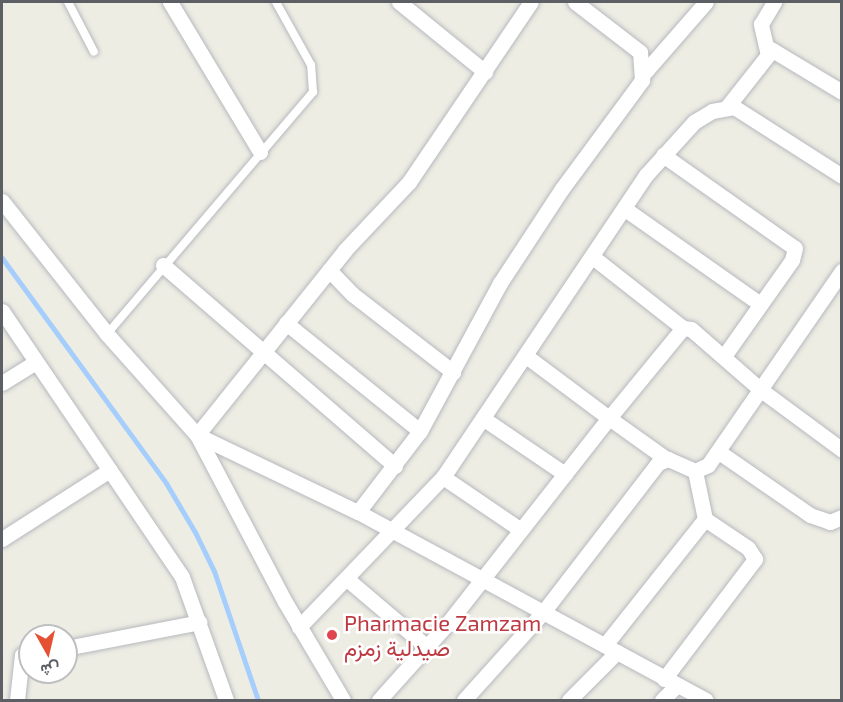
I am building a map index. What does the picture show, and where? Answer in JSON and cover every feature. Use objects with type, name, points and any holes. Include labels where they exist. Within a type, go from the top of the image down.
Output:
[{"type":"street","points":[[170,2],[260,152]]},
{"type":"street","points":[[399,2],[484,72]]},
{"type":"street","points":[[196,435],[329,270],[409,182],[531,2]]},
{"type":"street","points":[[575,2],[640,52],[644,73]]},
{"type":"street","points":[[357,512],[420,431],[500,283],[644,73],[706,2]]},
{"type":"street","points":[[774,2],[761,24],[769,48],[839,86]]},
{"type":"street","points":[[299,627],[394,532],[443,477],[663,155],[694,122],[727,107],[753,78],[769,48]]},
{"type":"street","points":[[727,107],[747,113],[842,176]]},
{"type":"street","points":[[663,155],[795,248],[792,260],[724,356]]},
{"type":"street","points":[[2,201],[107,334],[196,435],[299,627],[343,700]]},
{"type":"street","points":[[625,209],[760,304]]},
{"type":"street","points":[[594,258],[683,328],[691,329],[761,390],[842,450]]},
{"type":"street","points":[[163,265],[395,466]]},
{"type":"street","points":[[329,270],[352,294],[453,372]]},
{"type":"street","points":[[526,356],[665,458],[695,471],[703,469],[719,452],[842,271]]},
{"type":"street","points":[[2,311],[168,552],[200,622],[226,700]]},
{"type":"street","points":[[286,323],[420,431]]},
{"type":"street","points":[[379,700],[484,580],[609,418],[683,328]]},
{"type":"street","points":[[2,382],[36,362]]},
{"type":"street","points":[[483,419],[565,474]]},
{"type":"street","points":[[196,435],[357,512],[705,700]]},
{"type":"street","points":[[719,452],[810,515],[830,522],[842,517]]},
{"type":"street","points":[[464,700],[544,611],[665,458]]},
{"type":"street","points":[[2,539],[110,470]]},
{"type":"street","points":[[662,700],[670,682],[755,559],[748,548],[705,519],[695,471]]},
{"type":"street","points":[[443,477],[521,530]]},
{"type":"street","points":[[569,700],[611,649],[705,519]]},
{"type":"street","points":[[347,579],[427,647]]},
{"type":"street","points":[[78,646],[200,622]]},
{"type":"street","points":[[17,700],[19,684]]},
{"type":"lane","points":[[68,2],[94,52]]},
{"type":"lane","points":[[107,334],[260,152],[307,102],[315,85],[311,65],[276,2]]},
{"type":"waterway","points":[[2,258],[166,483],[196,534],[214,571],[258,700]]},
{"type":"place","name":"Pharmacie Zamzam صيدلية زمزم","points":[[332,635]]}]
